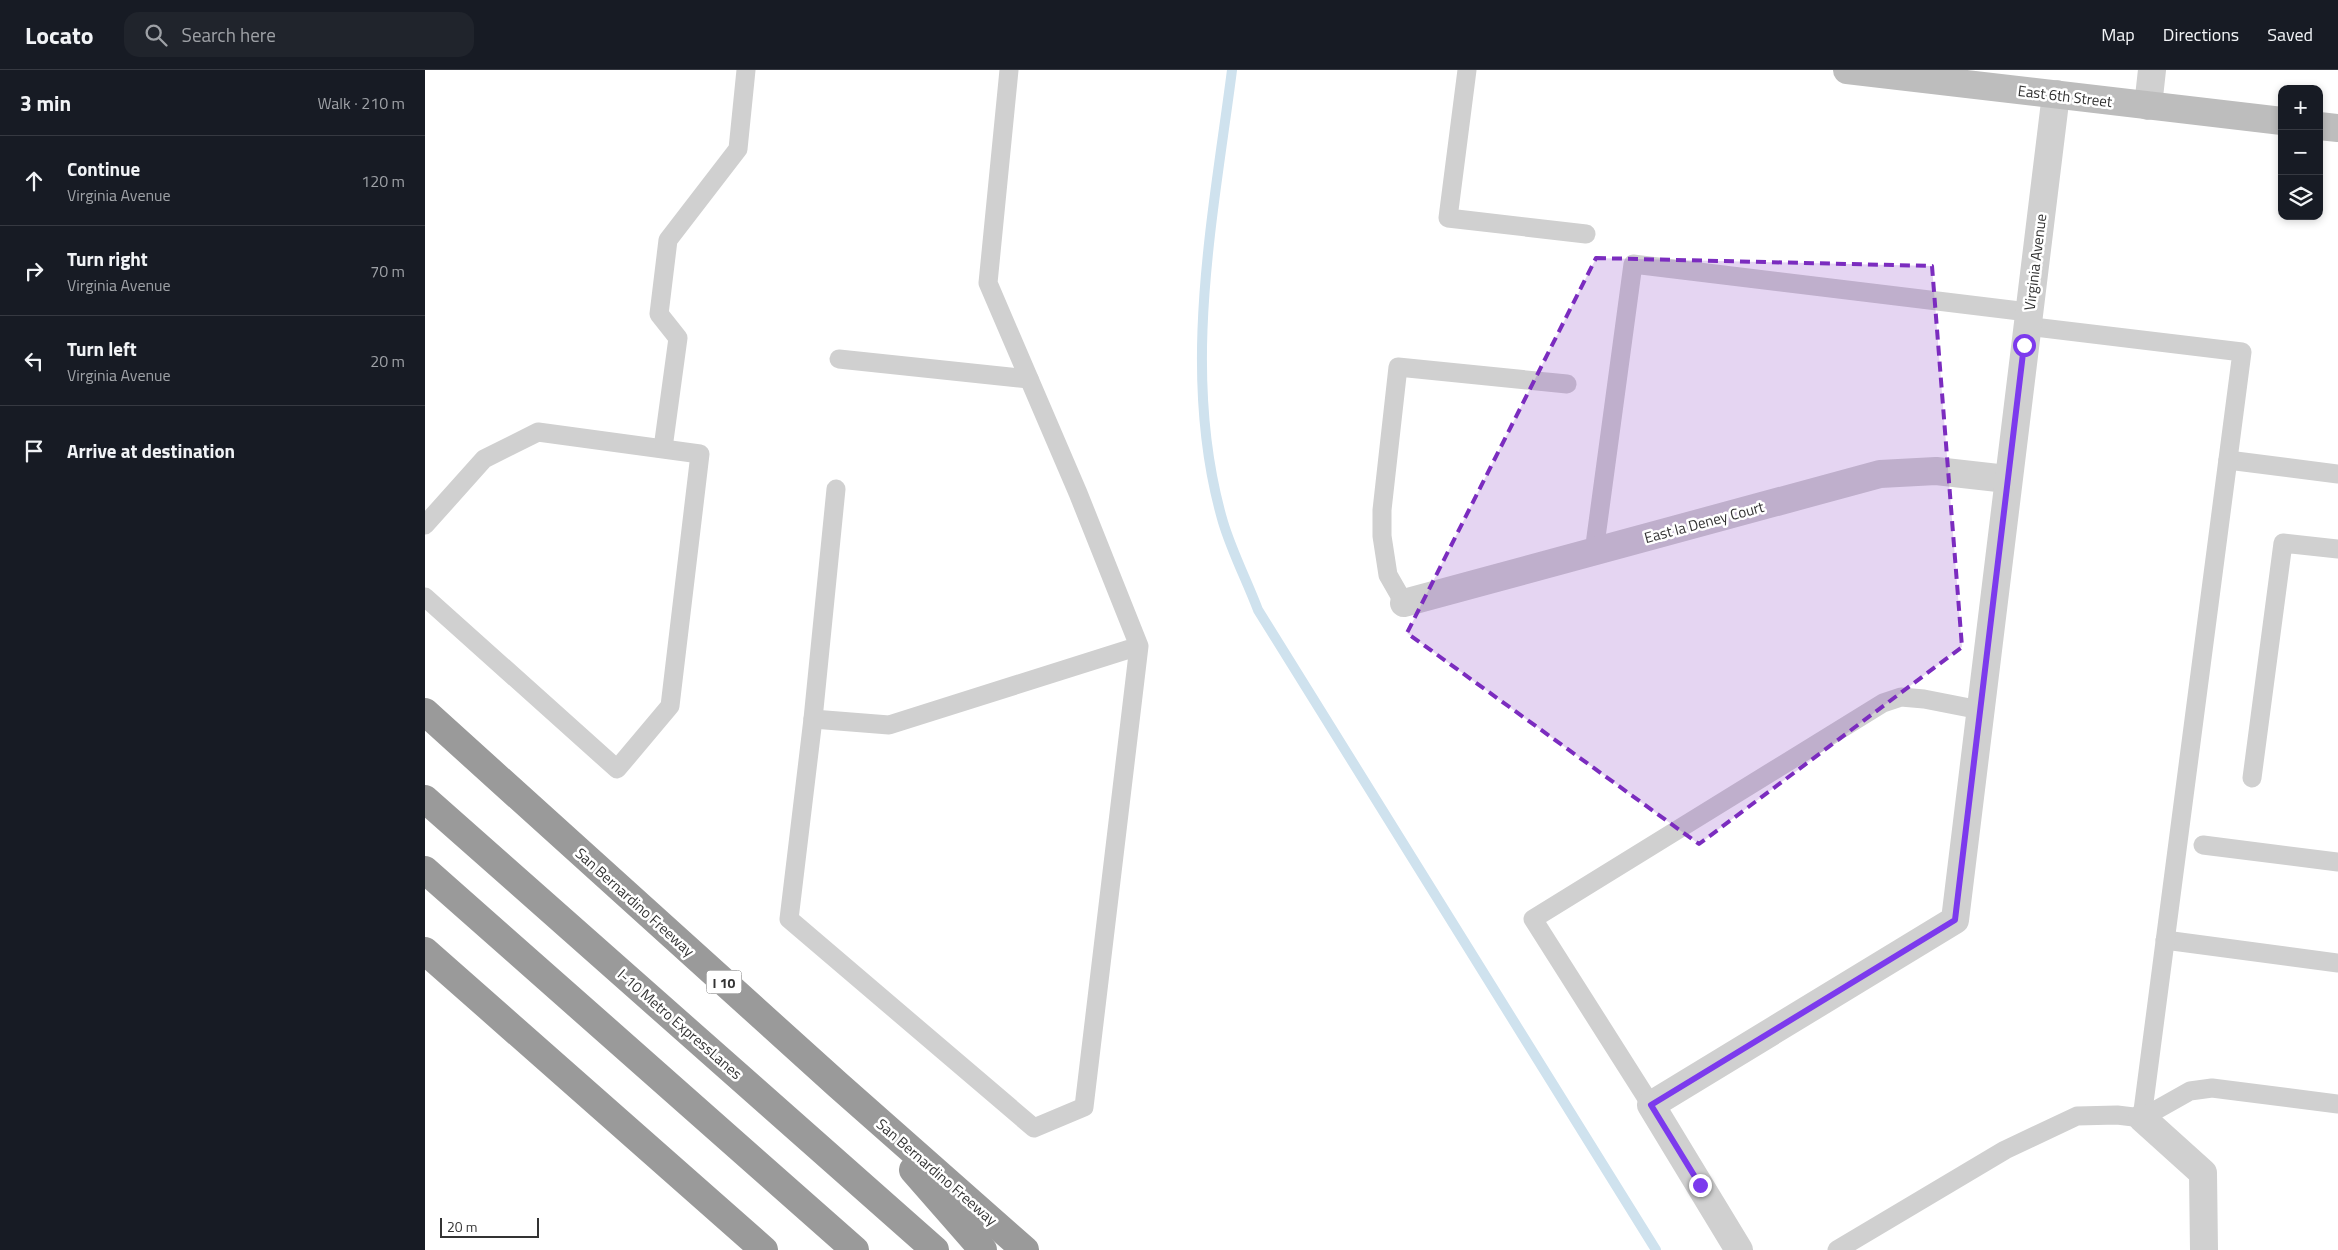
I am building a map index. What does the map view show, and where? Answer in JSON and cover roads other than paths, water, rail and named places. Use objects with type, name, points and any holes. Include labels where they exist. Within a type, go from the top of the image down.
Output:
[{"type":"highway","name":"San Bernardino Freeway","points":[[425,712],[838,1085],[1025,1250]]},
{"type":"highway","name":"I-10 Metro ExpressLanes","points":[[425,799],[935,1250]]},
{"type":"highway","points":[[425,870],[855,1250]]},
{"type":"highway","points":[[425,879],[475,914]]},
{"type":"highway","points":[[425,951],[764,1250]]},
{"type":"highway","points":[[838,1085],[983,1250]]},
{"type":"main road","name":"East 6th Street","points":[[1847,70],[2278,122]]},
{"type":"main road","points":[[2323,126],[2338,128]]},
{"type":"street","points":[[2148,106],[2152,70]]},
{"type":"street","name":"Virginia Avenue","points":[[1651,1105],[1955,920],[2007,479],[2056,94]]},
{"type":"street","name":"East la Deney Court","points":[[1404,603],[1880,474],[1936,471],[2007,479]]},
{"type":"street","points":[[1651,1105],[1739,1250]]},
{"type":"street","points":[[2142,1118],[2203,1173],[2204,1250]]},
{"type":"lane","points":[[663,448],[678,338],[659,314],[668,240],[738,148],[745,70]]},
{"type":"lane","points":[[836,489],[813,719],[789,919],[1034,1128],[1084,1107],[1139,646],[1078,493],[988,283],[1009,70]]},
{"type":"lane","points":[[1467,70],[1448,218],[1586,234]]},
{"type":"lane","points":[[1594,552],[1633,264],[2027,319],[2242,352],[2142,1118]]},
{"type":"lane","points":[[839,359],[1029,380]]},
{"type":"lane","points":[[1404,603],[1388,575],[1382,527],[1382,510],[1398,366],[1567,384]]},
{"type":"lane","points":[[425,525],[484,459],[538,432],[700,454],[670,706],[617,769],[425,597]]},
{"type":"lane","points":[[2228,460],[2338,474]]},
{"type":"lane","points":[[2252,778],[2283,543],[2338,549]]},
{"type":"lane","points":[[813,719],[889,725],[1139,646]]},
{"type":"lane","points":[[1651,1105],[1533,919],[1883,703],[1901,697],[1924,699],[1980,710]]},
{"type":"lane","points":[[2203,845],[2338,862]]},
{"type":"lane","points":[[2165,940],[2338,963]]},
{"type":"lane","points":[[1837,1250],[2005,1150],[2077,1116],[2117,1115],[2142,1118],[2190,1091],[2212,1088],[2338,1104]]},
{"type":"waterway","points":[[1232,70],[1209,239],[1202,353],[1204,410],[1210,466],[1223,522],[1258,610],[1656,1250]]}]
